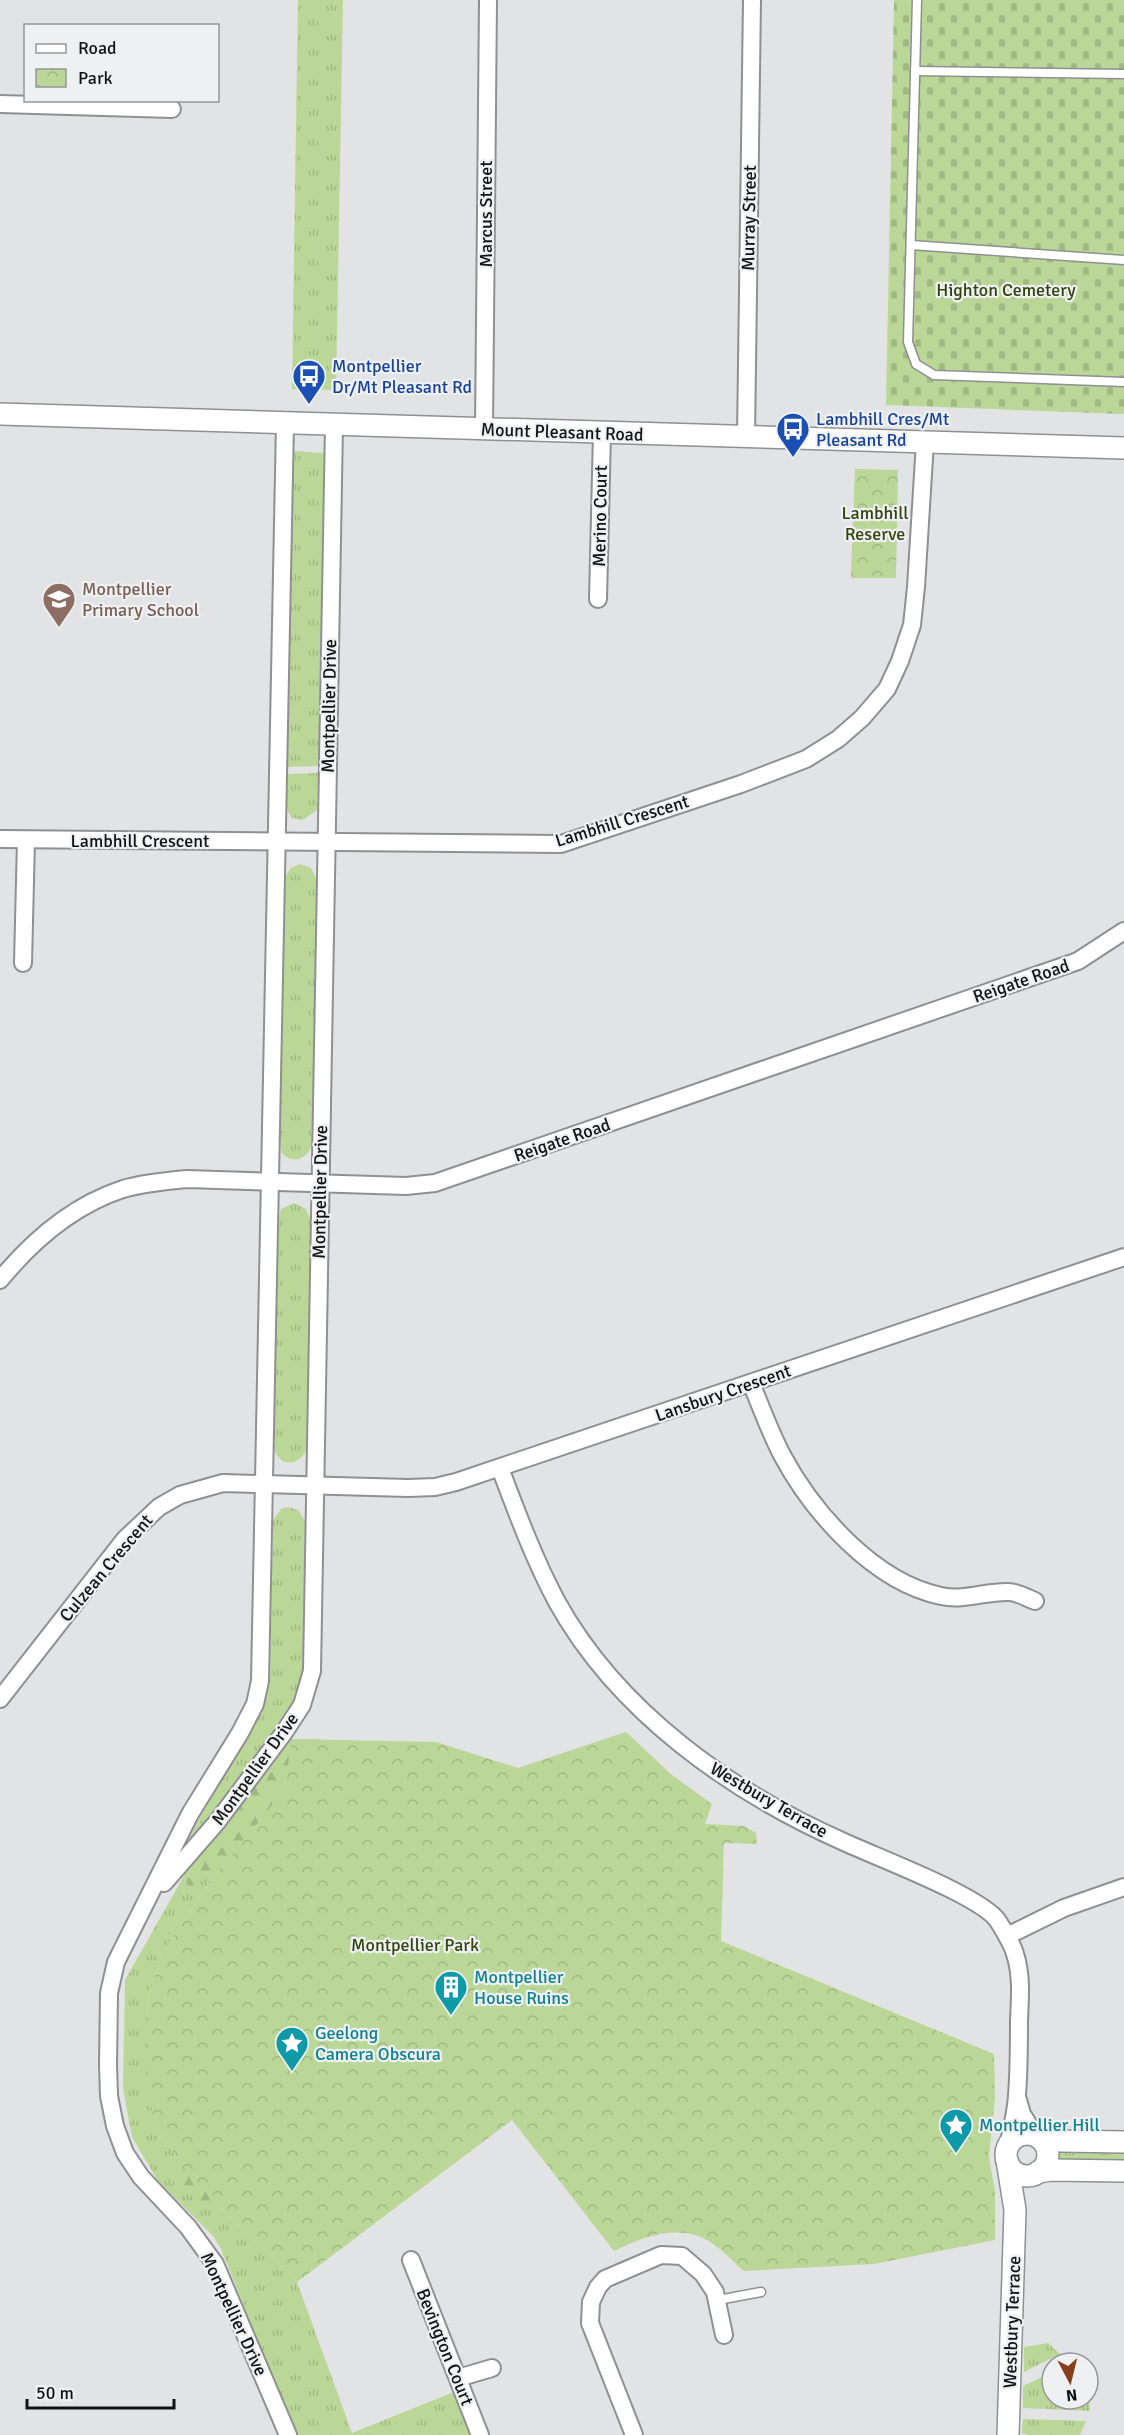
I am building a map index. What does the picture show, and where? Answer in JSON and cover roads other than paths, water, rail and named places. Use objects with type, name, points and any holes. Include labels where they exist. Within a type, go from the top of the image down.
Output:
[{"type":"street","name":"Marcus Street","points":[[484,429],[488,0]]},
{"type":"street","name":"Murray Street","points":[[746,437],[753,0]]},
{"type":"street","points":[[0,104],[172,109]]},
{"type":"street","name":"Mount Pleasant Road","points":[[0,414],[1124,448]]},
{"type":"street","name":"Montpellier Drive","points":[[285,423],[260,1681],[255,1704],[240,1734],[190,1814],[147,1903],[127,1936],[117,1962],[110,1993],[108,2065],[109,2096],[115,2126],[125,2153],[141,2177],[188,2227],[215,2264],[288,2435]]},
{"type":"street","name":"Montpellier Drive","points":[[147,1903],[242,1791],[302,1706],[312,1671],[334,425]]},
{"type":"street","name":"Merino Court","points":[[598,599],[602,434]]},
{"type":"street","name":"Lambhill Crescent","points":[[0,839],[561,844],[741,784],[821,751],[862,718],[887,689],[900,661],[912,625],[925,442]]},
{"type":"street","points":[[23,963],[26,840]]},
{"type":"street","name":"Reigate Road","points":[[1,1278],[42,1237],[70,1216],[98,1199],[124,1189],[187,1179],[321,1185],[406,1186],[435,1183],[1078,961],[1124,931]]},
{"type":"street","name":"Lansbury Crescent","points":[[314,1487],[435,1487],[500,1468],[1124,1257]]},
{"type":"street","points":[[752,1383],[781,1453],[805,1492],[837,1531],[889,1574],[911,1587],[942,1596],[971,1598],[1012,1591],[1035,1601]]},
{"type":"street","name":"Westbury Terrace","points":[[500,1468],[536,1561],[558,1604],[593,1657],[630,1698],[669,1735],[720,1774],[773,1806],[826,1834],[976,1903],[996,1918],[1015,1953],[1018,1967],[1017,2097],[1007,2155],[1016,2210],[1008,2435]]},
{"type":"street","name":"Culzean Crescent","points":[[0,1699],[126,1539],[159,1507],[180,1495],[223,1483],[314,1487]]},
{"type":"street","points":[[1006,1936],[1064,1908],[1124,1887]]},
{"type":"street","name":"Westbury Terrace","points":[[1016,2210],[1024,2188],[1045,2166],[1048,2152],[1045,2144],[1037,2137],[1022,2114],[1017,2097]]},
{"type":"street","points":[[1124,2142],[1060,2141],[1019,2136],[1011,2142],[1007,2155],[1016,2172],[1024,2175],[1057,2170],[1124,2171]]},
{"type":"street","points":[[634,2435],[590,2323],[591,2302],[605,2278],[656,2256],[674,2254],[687,2258],[709,2282],[718,2300],[724,2335]]},
{"type":"street","name":"Bevington Court","points":[[411,2260],[480,2435]]},
{"type":"street","points":[[458,2378],[492,2368]]},
{"type":"lane","points":[[916,0],[908,342],[916,364],[934,375],[1124,382]]},
{"type":"lane","points":[[915,71],[1124,74]]},
{"type":"lane","points":[[910,245],[1124,261]]},
{"type":"lane","points":[[718,2300],[761,2292]]},
{"type":"place","name":"Montpellier Dr/Mt Pleasant Rd","points":[[309,405]]},
{"type":"place","name":"Lambhill Cres/Mt Pleasant Rd","points":[[793,458]]},
{"type":"place","name":"Montpellier Primary School","points":[[59,628]]},
{"type":"place","name":"Montpellier House Ruins","points":[[451,2016]]},
{"type":"place","name":"Geelong Camera Obscura","points":[[292,2072]]},
{"type":"place","name":"Montpellier Hill","points":[[956,2154]]},
{"type":"park label","name":"Highton Cemetery","points":[[1006,290]]},
{"type":"park label","name":"Lambhill Reserve","points":[[875,523]]},
{"type":"park label","name":"Montpellier Park","points":[[415,1945]]}]
